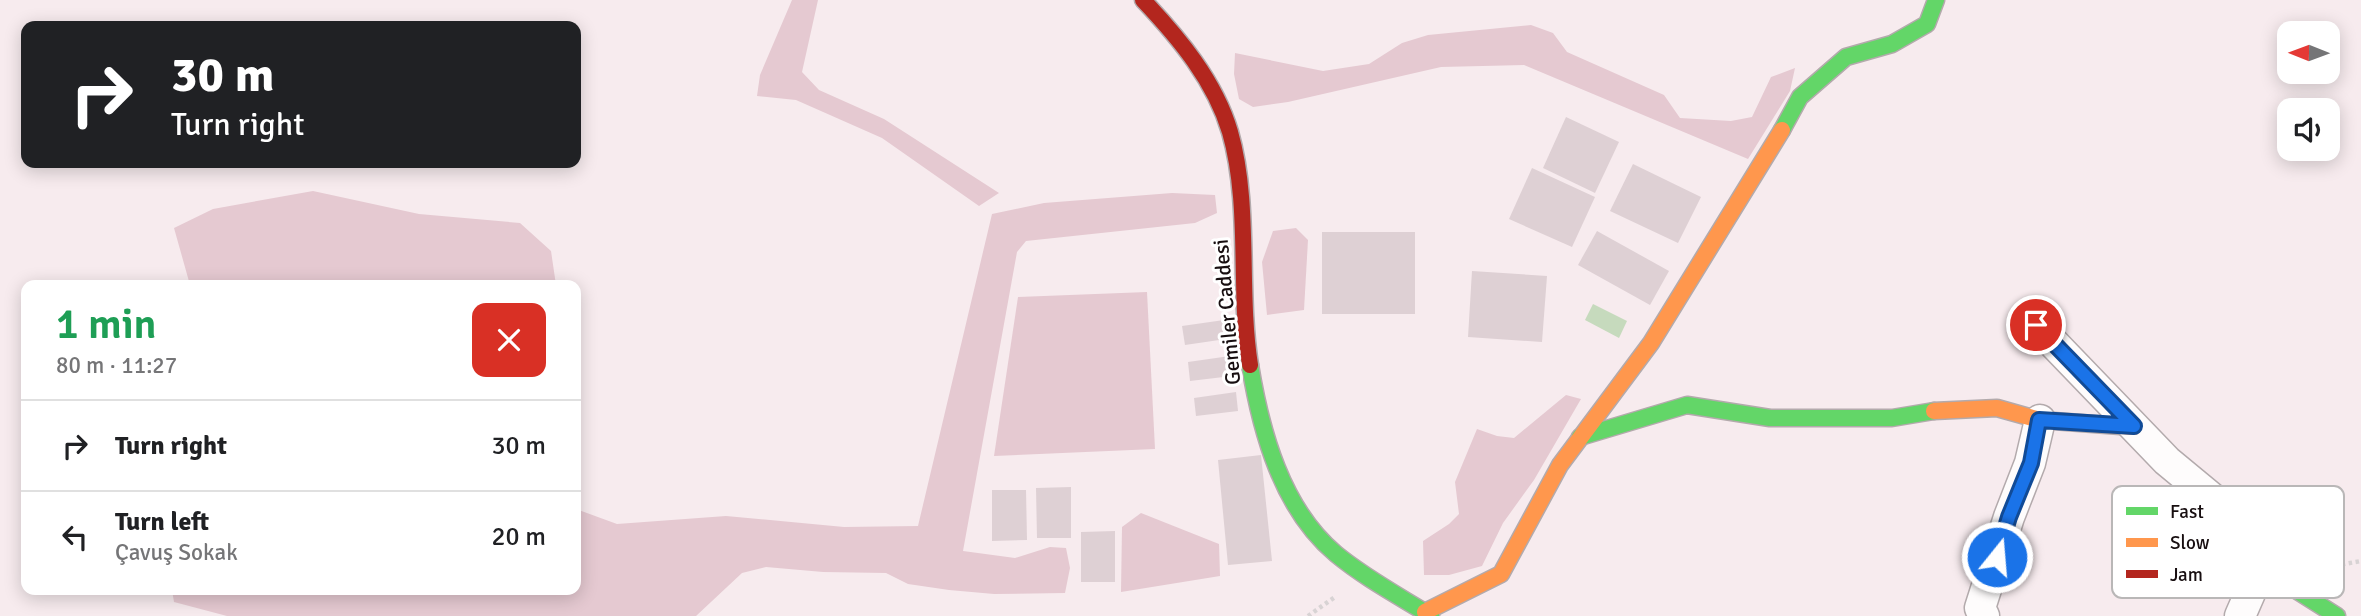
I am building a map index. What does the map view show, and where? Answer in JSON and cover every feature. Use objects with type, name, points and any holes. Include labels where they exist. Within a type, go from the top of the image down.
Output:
[{"type":"street","name":"Gemiler Caddesi","points":[[1143,0],[1171,29],[1200,71],[1222,109],[1235,152],[1249,358],[1263,428],[1284,485],[1307,524],[1335,554],[1365,577],[1428,614]]},
{"type":"street","points":[[1428,614],[1501,574],[1560,465],[1651,343],[1773,148],[1800,97],[1846,57],[1892,44],[1927,24],[1936,0]]},
{"type":"street","points":[[2036,325],[2167,461],[2197,486]]},
{"type":"street","points":[[1580,437],[1687,405],[1770,418],[1842,419],[1892,418],[1949,410],[1997,408],[2039,420],[2134,426]]},
{"type":"street","points":[[1984,616],[1980,608],[2009,517],[2031,463],[2039,420]]},
{"type":"street","points":[[2240,616],[2248,598]]},
{"type":"street","points":[[2308,598],[2337,616]]},
{"type":"shaded area","points":[[792,0],[818,0],[802,72],[819,90],[884,119],[999,193],[979,206],[882,138],[796,100],[757,96],[760,75]]},
{"type":"shaded area","points":[[1531,25],[1553,33],[1567,52],[1664,95],[1680,118],[1731,121],[1752,117],[1771,77],[1795,68],[1790,91],[1748,159],[1524,65],[1441,67],[1288,102],[1253,107],[1239,99],[1234,74],[1235,53],[1323,71],[1369,64],[1402,43],[1428,35]]},
{"type":"shaded area","points":[[313,191],[419,214],[520,223],[551,251],[555,280],[189,280],[174,228],[213,209]]},
{"type":"shaded area","points":[[1172,193],[1215,195],[1217,213],[1195,223],[1026,241],[1017,252],[963,551],[1015,558],[1050,547],[1066,548],[1070,568],[1065,593],[994,594],[908,584],[886,573],[823,572],[766,567],[742,573],[696,616],[227,616],[174,602],[173,595],[581,595],[581,511],[617,524],[726,516],[844,527],[918,526],[992,214],[1044,203]]},
{"type":"shaded area","points":[[1296,228],[1308,240],[1304,310],[1267,315],[1262,262],[1273,231]]},
{"type":"shaded area","points":[[1147,292],[1155,449],[994,456],[1018,297]]},
{"type":"shaded area","points":[[1593,304],[1627,321],[1619,338],[1585,320]]},
{"type":"shaded area","points":[[1566,395],[1581,399],[1534,480],[1503,523],[1482,566],[1449,575],[1424,575],[1423,541],[1459,514],[1455,482],[1477,429],[1514,438]]},
{"type":"shaded area","points":[[1141,513],[1219,544],[1220,576],[1121,592],[1122,527]]},
{"type":"building","points":[[1566,117],[1619,142],[1595,193],[1543,168]]},
{"type":"building","points":[[1633,164],[1701,197],[1678,243],[1610,211]]},
{"type":"building","points":[[1532,168],[1595,197],[1572,247],[1509,219]]},
{"type":"building","points":[[1597,231],[1669,271],[1650,305],[1578,265]]},
{"type":"building","points":[[1322,232],[1415,232],[1415,314],[1322,314]]},
{"type":"building","points":[[1472,271],[1547,276],[1542,342],[1468,337]]},
{"type":"building","points":[[1224,320],[1226,339],[1185,345],[1182,326]]},
{"type":"building","points":[[1230,356],[1232,376],[1190,381],[1188,362]]},
{"type":"building","points":[[1236,392],[1238,411],[1196,416],[1194,398]]},
{"type":"building","points":[[1261,455],[1272,561],[1228,565],[1218,460]]},
{"type":"building","points":[[1071,487],[1071,538],[1037,538],[1036,488]]},
{"type":"building","points":[[992,490],[1026,490],[1027,540],[992,541]]},
{"type":"building","points":[[1115,531],[1115,582],[1081,582],[1081,532]]},
{"type":"traffic: fast","points":[[1782,130],[1800,97],[1846,57],[1892,44],[1927,24],[1936,0]]},
{"type":"traffic: fast","points":[[1250,365],[1268,442],[1277,468],[1301,515],[1317,536],[1347,563],[1431,616]]},
{"type":"traffic: fast","points":[[1580,437],[1687,405],[1770,418],[1892,418],[1934,411]]},
{"type":"traffic: fast","points":[[2308,598],[2337,616]]},
{"type":"traffic: slow","points":[[1425,612],[1501,574],[1560,465],[1651,343],[1782,130]]},
{"type":"traffic: slow","points":[[1934,411],[1997,408],[2040,420],[2134,427]]},
{"type":"traffic: jam","points":[[1143,0],[1170,29],[1194,61],[1215,95],[1230,132],[1240,189],[1250,365]]},
{"type":"route","points":[[1997,557],[2009,517],[2031,463],[2039,420],[2134,426],[2036,325]]}]
